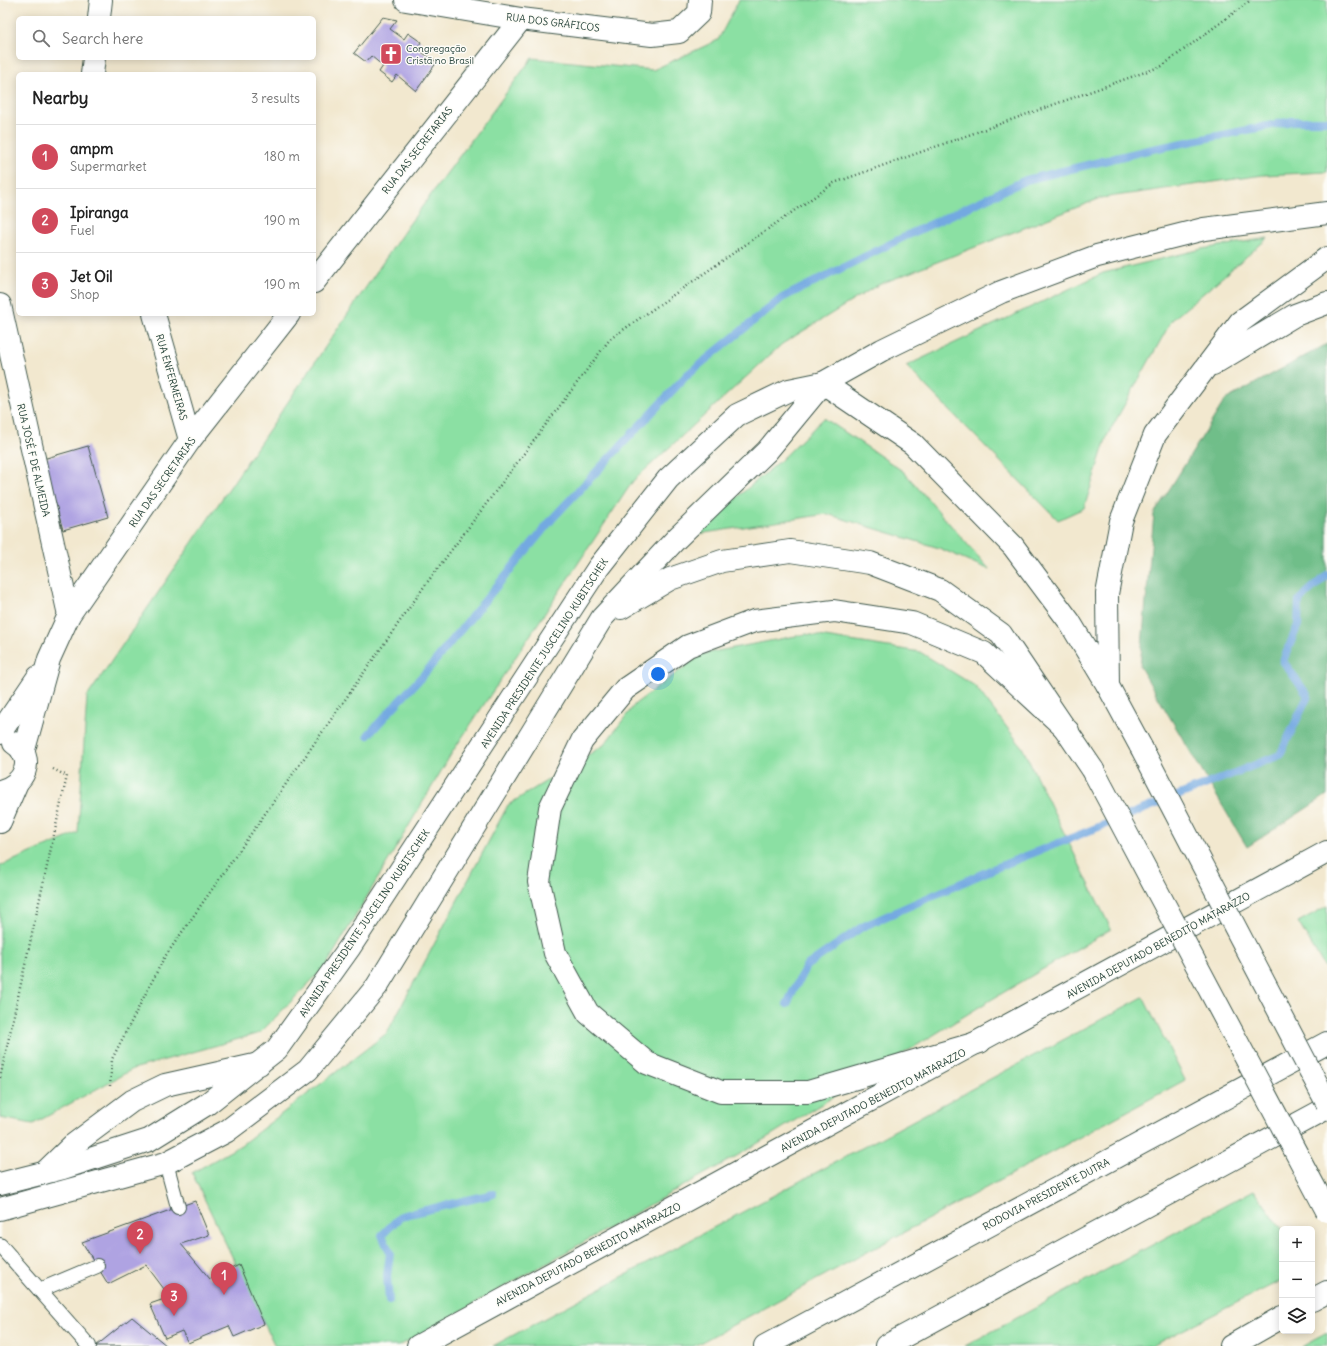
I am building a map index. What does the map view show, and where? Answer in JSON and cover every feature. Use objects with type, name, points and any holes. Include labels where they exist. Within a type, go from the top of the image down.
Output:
[{"type":"main road","points":[[99,16],[101,0]]},
{"type":"main road","name":"RUA DOS GRÁFICOS","points":[[406,0],[520,19],[652,35],[679,32],[699,13],[700,0]]},
{"type":"main road","name":"RUA DAS SECRETARIAS","points":[[316,279],[520,19]]},
{"type":"main road","points":[[92,72],[94,60]]},
{"type":"main road","points":[[0,1209],[166,1163],[227,1131],[308,1070],[377,986],[602,618],[677,538],[767,451],[823,383],[882,350],[1001,292],[1097,256],[1204,229],[1327,213]]},
{"type":"main road","points":[[1108,686],[1107,594],[1121,521],[1155,435],[1240,322],[1327,258]]},
{"type":"main road","points":[[1202,371],[1295,315],[1327,304]]},
{"type":"main road","name":"RUA JOSÉ F DE ALMEIDA","points":[[0,305],[69,615]]},
{"type":"main road","name":"RUA ENFERMEIRAS","points":[[155,316],[190,440]]},
{"type":"main road","name":"RUA DAS SECRETARIAS","points":[[0,733],[49,659],[69,615],[190,440],[287,316]]},
{"type":"main road","points":[[823,383],[913,444],[1013,546],[1069,621],[1108,686],[1141,747],[1327,1103]]},
{"type":"main road","name":"AVENIDA PRESIDENTE JUSCELINO KUBITSCHEK","points":[[0,1184],[44,1173],[149,1140],[207,1104],[277,1049],[329,977],[598,568],[668,480],[737,415],[789,390],[823,383]]},
{"type":"main road","points":[[602,618],[670,579],[722,562],[790,551],[870,563],[940,590],[1001,634],[1093,770],[1327,1211]]},
{"type":"main road","points":[[980,1042],[808,1092],[721,1092],[647,1063],[588,1014],[555,953],[539,882],[550,808],[582,741],[625,689],[688,646],[754,621],[834,611],[912,623],[984,653],[1068,731]]},
{"type":"main road","name":"RUA DAS SECRETARIAS","points":[[0,822],[8,788],[22,778],[25,770],[24,757],[49,659]]},
{"type":"main road","points":[[0,738],[11,740],[18,745],[24,757]]},
{"type":"main road","name":"AVENIDA DEPUTADO BENEDITO MATARAZZO","points":[[418,1346],[980,1042],[1327,852]]},
{"type":"main road","name":"RODOVIA PRESIDENTE DUTRA","points":[[765,1346],[1327,1043]]},
{"type":"main road","points":[[44,1173],[73,1145],[132,1100],[165,1085],[258,1064]]},
{"type":"main road","points":[[886,1346],[1327,1108]]},
{"type":"main road","points":[[1315,1298],[1327,1292]]},
{"type":"main road","points":[[1231,1346],[1279,1319]]},
{"type":"lane","points":[[166,1163],[178,1206]]},
{"type":"lane","points":[[0,1245],[89,1346]]},
{"type":"lane","points":[[40,1290],[97,1266]]},
{"type":"path","points":[[107,1118],[112,1059],[164,958],[426,584],[610,339],[834,183],[1162,66],[1251,0]]},
{"type":"path","points":[[0,1078],[67,776],[50,767],[24,757]]},
{"type":"green space","points":[[739,0],[1327,0],[1327,172],[1263,175],[1101,198],[878,285],[782,344],[633,481],[453,751],[326,966],[260,1033],[133,1069],[33,1124],[0,1118],[0,866],[78,833],[87,697],[407,227],[532,58],[653,70],[718,40]]},
{"type":"green space","points":[[1268,238],[1172,320],[1107,436],[1084,508],[1058,520],[906,366],[1103,273],[1202,249]]},
{"type":"green space","points":[[1327,344],[1327,795],[1247,847],[1140,667],[1154,514],[1225,400]]},
{"type":"green space","points":[[824,418],[904,472],[990,570],[939,548],[827,514],[692,535],[780,461]]},
{"type":"green space","points":[[806,634],[920,652],[975,686],[1022,747],[1111,929],[984,1004],[742,1153],[399,1346],[275,1346],[192,1173],[241,1145],[387,1033],[508,805],[604,745],[635,704],[702,654]]},
{"type":"green space","points":[[1327,906],[1327,971],[1298,922]]},
{"type":"green space","points":[[1143,997],[1185,1080],[694,1346],[493,1346]]},
{"type":"green space","points":[[1254,1190],[1280,1226],[1279,1282],[1151,1346],[965,1346]]},
{"type":"green space","points":[[1327,1332],[1327,1346],[1301,1346]]},
{"type":"building","name":"Congregação Cristã no Brasil","points":[[383,17],[397,20],[390,29],[404,39],[408,33],[421,42],[417,49],[437,62],[416,91],[397,75],[392,82],[379,72],[383,66],[371,56],[366,62],[354,53]]},
{"type":"building","points":[[88,446],[108,517],[63,530],[43,459]]},
{"type":"building","points":[[195,1201],[209,1235],[181,1244],[210,1279],[239,1265],[264,1324],[234,1337],[229,1326],[188,1343],[182,1331],[165,1338],[150,1304],[170,1297],[146,1265],[108,1284],[82,1242]]},
{"type":"building","points":[[132,1317],[167,1346],[96,1346]]},
{"type":"waterway","points":[[368,735],[426,672],[553,518],[688,374],[782,298],[908,235],[1026,180],[1148,150],[1292,121],[1327,121]]},
{"type":"waterway","points":[[787,1004],[806,966],[862,927],[993,869],[1280,755],[1308,696],[1283,661],[1298,625],[1299,600],[1327,575]]},
{"type":"waterway","points":[[389,1300],[387,1276],[390,1253],[382,1235],[401,1216],[493,1194]]},
{"type":"place","name":"Congregação Cristã no Brasil","points":[[391,54]]},
{"type":"place","name":"Ipiranga","points":[[140,1254]]},
{"type":"place","name":"ampm","points":[[224,1295]]},
{"type":"place","name":"Jet Oil","points":[[174,1316]]}]
